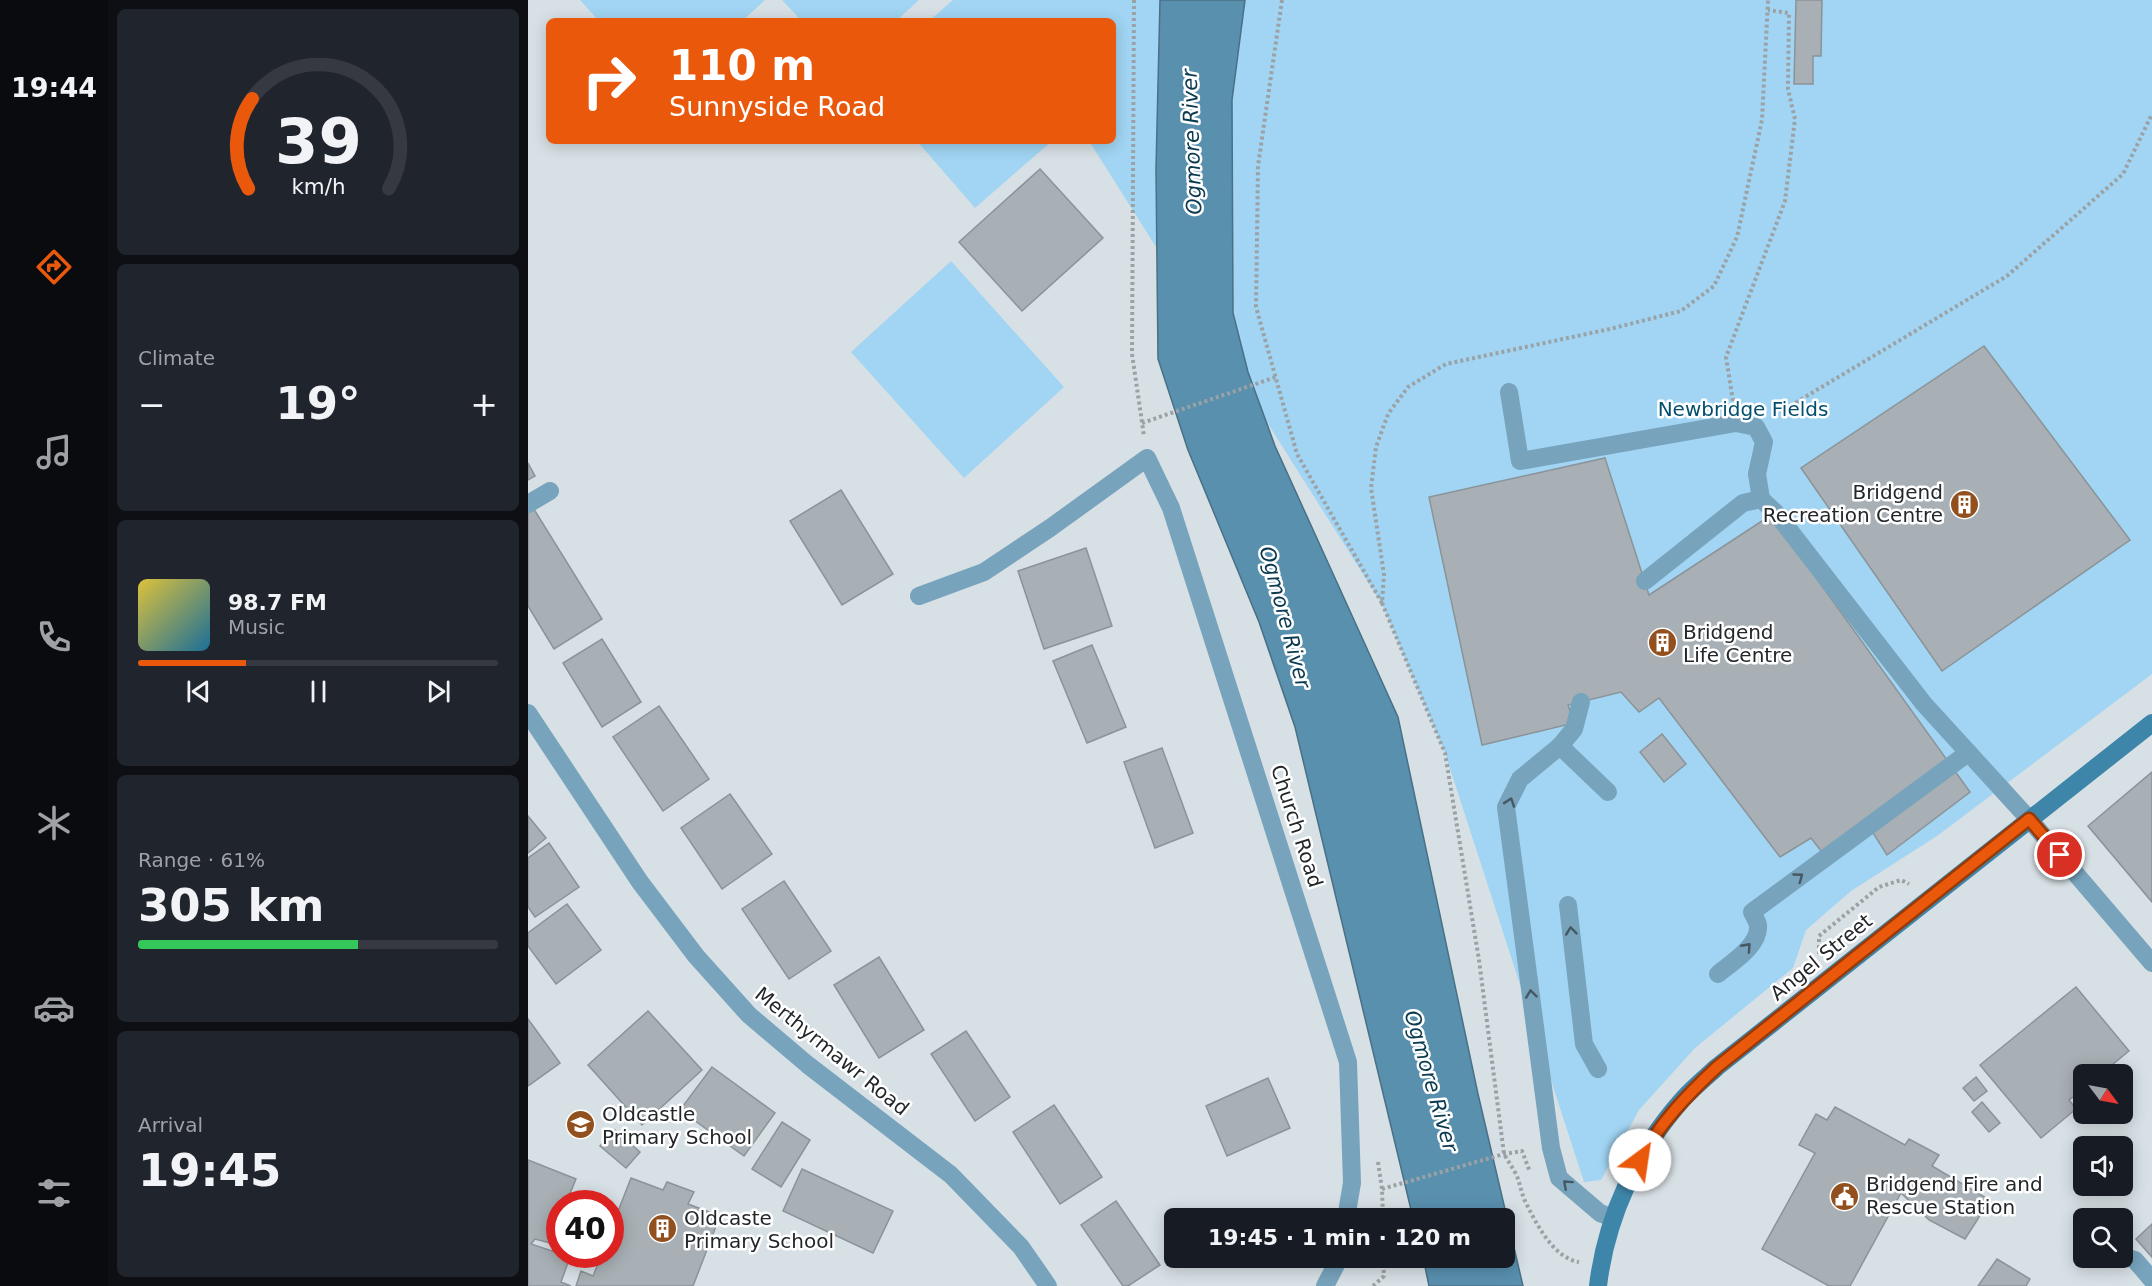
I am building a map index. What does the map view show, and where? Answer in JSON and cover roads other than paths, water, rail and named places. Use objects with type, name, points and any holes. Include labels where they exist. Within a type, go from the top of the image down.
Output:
[{"type":"street","points":[[1509,392],[1520,461],[1736,423],[1756,427],[1764,442],[1757,474],[1761,498],[1776,513],[1924,704],[2029,819],[2152,963]]},
{"type":"street","name":"Church Road","points":[[919,596],[984,572],[1147,458],[1171,508],[1348,1062],[1352,1182],[1348,1208]]},
{"type":"street","points":[[528,504],[550,490]]},
{"type":"street","points":[[1645,581],[1743,503],[1761,498]]},
{"type":"street","points":[[1581,702],[1574,729],[1560,746],[1520,779],[1506,807],[1551,1148],[1559,1178],[1600,1213],[1613,1218]]},
{"type":"street","name":"Merthyrmawr Road","points":[[528,714],[640,882],[696,956],[741,1006],[808,1065],[951,1175],[1022,1247],[1048,1286]]},
{"type":"street","name":"Angel Street","points":[[1598,1286],[1613,1218],[1623,1193],[1648,1144],[1683,1099],[1717,1067],[2152,723]]},
{"type":"street","points":[[1560,746],[1608,792]]},
{"type":"street","points":[[1718,974],[1749,947],[1756,937],[1758,926],[1752,912],[1968,753]]},
{"type":"street","points":[[1568,905],[1584,1044],[1598,1069]]},
{"type":"street","points":[[2133,1259],[2152,1280]]},
{"type":"street","points":[[1325,1286],[1334,1268]]},
{"type":"water","name":"Ogmore River","points":[[1160,0],[1245,0],[1232,100],[1233,313],[1248,372],[1275,446],[1398,717],[1478,1094],[1505,1208],[1411,1208],[1295,727],[1259,622],[1188,450],[1158,359],[1156,169]]},
{"type":"water","points":[[1515,1252],[1523,1286],[1429,1286],[1425,1268],[1515,1268]]},
{"type":"place","name":"Bridgend Recreation Centre","points":[[1964,504]]},
{"type":"place","name":"Bridgend Life Centre","points":[[1662,643]]},
{"type":"place","name":"Oldcastle Primary School","points":[[581,1125]]},
{"type":"place","name":"Bridgend Fire and Rescue Station","points":[[1845,1196]]},
{"type":"place","name":"Oldcaste Primary School","points":[[663,1229]]},
{"type":"park label","name":"Newbridge Fields","points":[[1743,409]]}]
